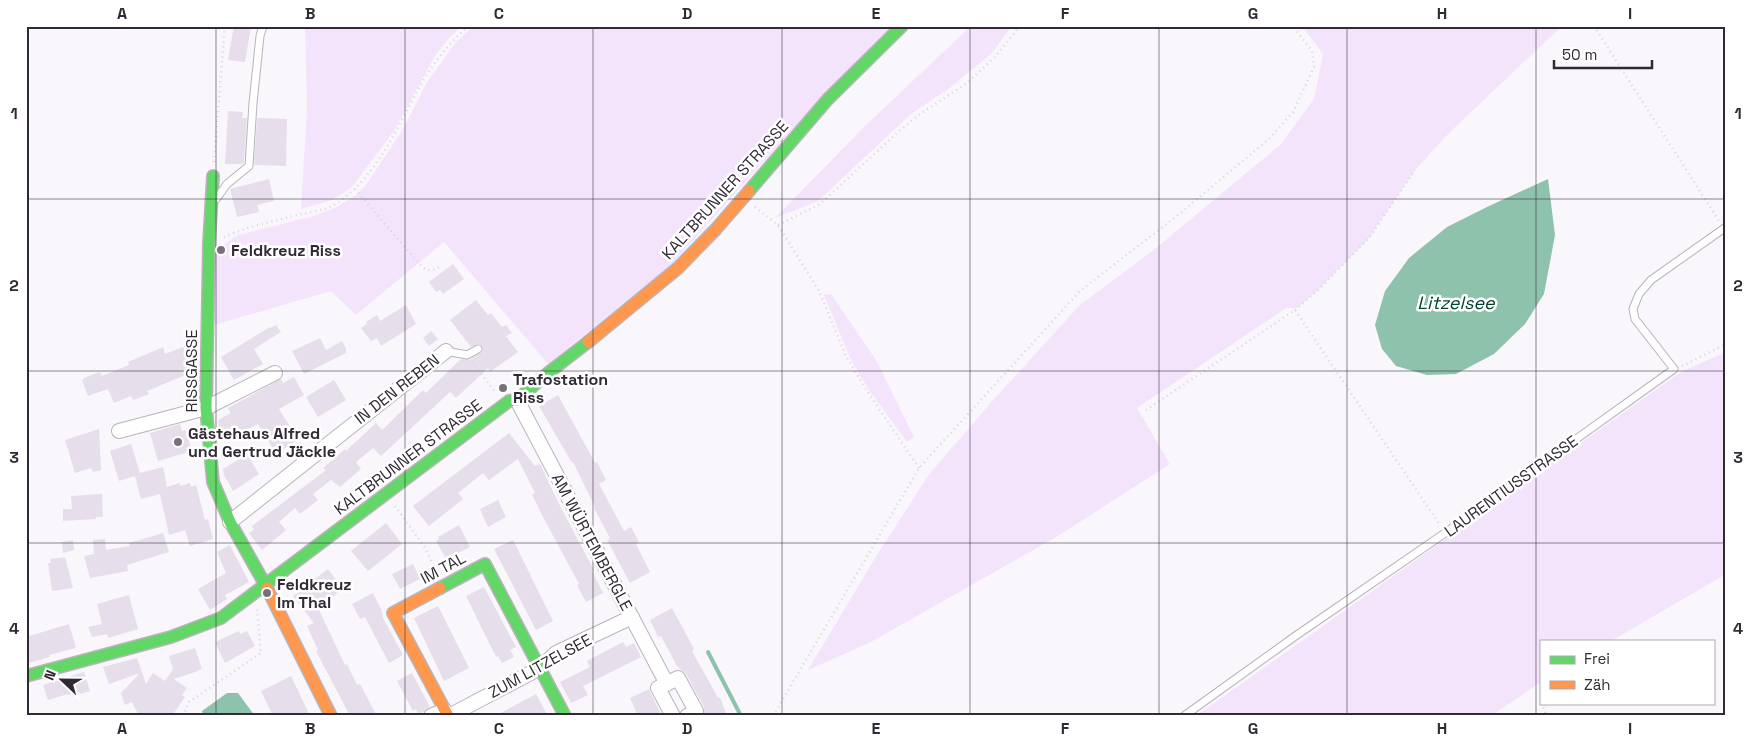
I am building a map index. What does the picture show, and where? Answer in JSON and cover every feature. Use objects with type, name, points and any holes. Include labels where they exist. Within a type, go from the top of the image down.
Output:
[{"type":"street","name":"KALTBRUNNER STRASSE","points":[[26,676],[171,637],[221,618],[509,401],[517,400],[548,373],[606,329],[678,268],[716,229],[828,99],[902,26]]},
{"type":"street","name":"RISSGASSE","points":[[213,176],[208,243],[206,408],[213,482],[230,522],[265,585],[331,716]]},
{"type":"street","name":"IN DEN REBEN","points":[[230,522],[446,350]]},
{"type":"street","points":[[119,431],[206,408],[275,373]]},
{"type":"street","name":"AM WÜRTEMBERGLE","points":[[517,400],[667,684]]},
{"type":"street","name":"IM TAL","points":[[447,714],[393,613],[485,564],[566,716]]},
{"type":"street","name":"ZUM LITZELSEE","points":[[431,716],[447,714],[540,668],[556,653],[632,617]]},
{"type":"street","points":[[673,716],[658,688],[678,678],[696,711],[687,716]]},
{"type":"lane","points":[[211,207],[226,184],[249,166],[255,79],[263,26]]},
{"type":"lane","points":[[1674,370],[1635,319],[1633,309],[1639,294],[1651,280],[1725,228]]},
{"type":"lane","points":[[446,350],[466,355],[478,349]]},
{"type":"lane","name":"LAURENTIUSSTRASSE","points":[[1184,716],[1674,370]]},
{"type":"path","points":[[213,176],[225,26]]},
{"type":"path","points":[[208,243],[242,229],[335,205],[355,189],[368,175],[398,130],[424,79],[438,59],[468,26]]},
{"type":"path","points":[[778,225],[820,204],[920,114],[966,84],[994,58],[1020,26]]},
{"type":"path","points":[[772,716],[919,468],[1080,291],[1178,215],[1270,139],[1293,112],[1314,67],[1312,51],[1293,26]]},
{"type":"path","points":[[1594,26],[1725,228]]},
{"type":"path","points":[[1146,410],[1295,310],[1317,291],[1369,238],[1415,170]]},
{"type":"path","points":[[355,189],[423,268],[433,271],[442,265]]},
{"type":"path","points":[[743,198],[778,225],[819,292],[846,356],[867,391],[919,468]]},
{"type":"path","points":[[1295,310],[1445,533]]},
{"type":"path","points":[[1674,370],[1726,344]]},
{"type":"path","points":[[466,355],[493,388]]},
{"type":"path","points":[[386,494],[424,546],[443,586]]},
{"type":"path","points":[[184,716],[189,702],[261,653],[257,604],[265,585]]},
{"type":"path","points":[[1541,704],[1548,716]]},
{"type":"shaded area","points":[[305,26],[462,26],[449,38],[435,56],[394,131],[352,187],[332,200],[301,209],[307,108]]},
{"type":"shaded area","points":[[474,26],[894,26],[822,96],[671,265],[548,364],[444,242],[356,315],[331,291],[214,325],[213,259],[219,248],[238,235],[314,216],[337,207],[356,195],[366,185],[402,131],[427,82],[456,42]]},
{"type":"shaded area","points":[[971,26],[1012,26],[991,54],[951,87],[911,114],[818,201],[775,218],[865,126]]},
{"type":"shaded area","points":[[1302,26],[1562,26],[1450,132],[1415,170],[1369,238],[1317,291],[1297,308],[1286,308],[1137,408],[1170,464],[1058,536],[871,642],[808,670],[877,555],[930,473],[996,397],[1080,305],[1155,249],[1280,145],[1314,99],[1323,54]]},
{"type":"shaded area","points":[[831,294],[876,360],[914,437],[907,442],[869,390],[851,360],[824,295]]},
{"type":"shaded area","points":[[1726,352],[1726,574],[1613,640],[1540,640],[1540,683],[1491,716],[1196,716],[1681,372]]},
{"type":"water","name":"Litzelsee","points":[[1548,179],[1555,235],[1544,294],[1525,324],[1494,354],[1456,374],[1427,375],[1396,366],[1382,349],[1375,325],[1385,291],[1409,258],[1447,227]]},
{"type":"water","points":[[227,693],[238,693],[255,716],[203,716],[202,711]]},
{"type":"building","points":[[234,26],[251,26],[245,62],[228,60]]},
{"type":"building","points":[[228,111],[243,112],[242,118],[247,118],[244,163],[242,164],[225,164]]},
{"type":"building","points":[[257,118],[287,119],[286,166],[254,165]]},
{"type":"building","points":[[269,179],[274,201],[257,205],[259,212],[237,217],[230,189]]},
{"type":"building","points":[[453,264],[464,279],[443,294],[440,290],[436,292],[429,282]]},
{"type":"building","points":[[476,300],[488,315],[491,313],[502,327],[506,325],[512,333],[506,336],[518,352],[490,372],[488,368],[456,398],[450,392],[381,456],[373,448],[356,462],[361,469],[340,487],[331,480],[313,494],[318,500],[300,514],[295,508],[279,522],[286,530],[262,550],[249,533],[254,530],[252,526],[326,470],[323,468],[345,449],[346,451],[376,423],[382,430],[423,390],[426,393],[461,359],[469,360],[482,352],[481,345],[478,344],[471,347],[450,320]]},
{"type":"building","points":[[406,305],[416,324],[381,346],[377,338],[371,341],[361,328],[367,324],[366,322],[377,315],[380,321]]},
{"type":"building","points":[[276,325],[281,332],[254,349],[263,364],[234,380],[221,357]]},
{"type":"building","points":[[431,331],[438,339],[429,346],[423,338]]},
{"type":"building","points":[[320,338],[326,350],[342,341],[346,353],[304,374],[292,351]]},
{"type":"building","points":[[163,347],[165,354],[183,347],[185,352],[196,348],[196,359],[189,361],[193,372],[147,391],[149,394],[133,400],[131,396],[114,403],[108,389],[88,396],[82,380],[86,377],[100,372],[102,376],[129,365],[128,362]]},
{"type":"building","points":[[294,377],[304,395],[279,409],[298,440],[276,454],[258,424],[226,440],[219,427],[218,420],[231,413],[228,408],[281,379],[283,383]]},
{"type":"building","points":[[334,380],[346,400],[318,417],[306,397]]},
{"type":"building","points":[[558,395],[606,480],[599,484],[624,531],[631,527],[639,542],[636,544],[650,572],[630,583],[607,540],[610,538],[573,462],[539,406]]},
{"type":"building","points":[[180,424],[182,431],[186,430],[192,451],[158,461],[150,433]]},
{"type":"building","points":[[99,429],[101,470],[93,472],[91,468],[75,473],[65,440]]},
{"type":"building","points":[[509,433],[535,466],[540,464],[594,570],[592,571],[603,593],[586,602],[577,585],[579,584],[532,494],[535,493],[518,459],[489,480],[483,473],[458,493],[463,499],[429,526],[413,506]]},
{"type":"building","points":[[131,444],[140,473],[163,467],[167,487],[180,483],[180,486],[190,483],[191,487],[196,485],[205,520],[208,519],[213,539],[190,546],[185,530],[169,535],[160,494],[141,499],[135,476],[119,481],[110,451]]},
{"type":"building","points":[[247,454],[259,474],[233,491],[224,475],[223,469]]},
{"type":"building","points":[[102,494],[103,517],[63,521],[63,509],[72,509],[71,496]]},
{"type":"building","points":[[498,500],[506,517],[488,527],[480,509]]},
{"type":"building","points":[[386,523],[402,544],[368,571],[351,551]]},
{"type":"building","points":[[459,525],[470,547],[458,553],[460,556],[448,562],[436,541],[439,539],[438,537]]},
{"type":"building","points":[[163,533],[169,552],[127,565],[128,571],[90,578],[84,556],[94,554],[93,540],[105,539],[106,550],[130,546],[129,543]]},
{"type":"building","points":[[73,540],[74,550],[63,553],[62,542]]},
{"type":"building","points":[[513,540],[553,621],[536,630],[494,549]]},
{"type":"building","points":[[230,545],[249,582],[225,595],[227,599],[210,610],[198,589],[226,573],[217,552]]},
{"type":"building","points":[[65,557],[73,588],[52,591],[48,563],[51,563],[50,559]]},
{"type":"building","points":[[413,564],[420,579],[400,589],[392,574]]},
{"type":"building","points":[[328,569],[343,589],[318,608],[345,665],[347,664],[357,685],[360,684],[377,716],[350,716],[316,651],[318,650],[307,626],[314,623],[293,596]]},
{"type":"building","points":[[484,587],[516,647],[510,650],[514,657],[502,663],[498,656],[496,657],[466,596]]},
{"type":"building","points":[[373,593],[382,611],[383,618],[403,655],[389,663],[365,617],[360,619],[352,604]]},
{"type":"building","points":[[129,595],[138,629],[108,638],[107,634],[92,637],[88,627],[102,624],[97,604]]},
{"type":"building","points":[[438,606],[469,668],[444,681],[414,618]]},
{"type":"building","points":[[672,608],[694,649],[692,651],[718,698],[720,697],[727,716],[704,716],[704,707],[686,674],[677,666],[661,636],[658,637],[650,620]]},
{"type":"building","points":[[69,624],[76,648],[49,655],[50,657],[29,663],[26,653],[26,637]]},
{"type":"building","points":[[239,631],[240,634],[247,631],[255,646],[225,663],[215,642]]},
{"type":"building","points":[[623,642],[626,647],[634,643],[641,657],[583,686],[588,695],[571,703],[560,682],[590,667],[587,661]]},
{"type":"building","points":[[195,648],[202,669],[174,679],[187,688],[182,695],[185,697],[172,716],[139,716],[132,702],[125,705],[121,693],[140,673],[109,684],[103,667],[137,658],[146,684],[153,673],[165,681],[173,669],[169,656]]},
{"type":"building","points":[[84,672],[90,691],[80,694],[79,692],[68,694],[48,700],[43,685]]},
{"type":"building","points":[[412,673],[430,707],[419,715],[416,709],[413,711],[397,681]]},
{"type":"building","points":[[291,676],[310,716],[273,716],[261,691]]},
{"type":"building","points":[[649,689],[662,716],[638,716],[630,698]]},
{"type":"building","points":[[536,694],[548,716],[495,716],[523,701]]},
{"type":"waterway","points":[[708,652],[741,716]]},
{"type":"traffic: fast","points":[[749,191],[828,99],[902,26]]},
{"type":"traffic: fast","points":[[213,176],[209,243],[206,408],[213,482],[230,522],[267,588]]},
{"type":"traffic: fast","points":[[26,676],[171,637],[221,618],[509,401],[517,400],[588,342]]},
{"type":"traffic: fast","points":[[440,588],[485,564],[565,716]]},
{"type":"traffic: slow","points":[[588,342],[678,268],[749,191]]},
{"type":"traffic: slow","points":[[267,588],[331,716]]},
{"type":"traffic: slow","points":[[440,588],[393,613],[448,716]]},
{"type":"place","name":"Feldkreuz Riss","points":[[221,250]]},
{"type":"place","name":"Trafostation Riss","points":[[503,388]]},
{"type":"place","name":"Gästehaus Alfred und Gertrud Jäckle","points":[[178,442]]},
{"type":"place","name":"Feldkreuz Im Thal","points":[[267,593]]}]
